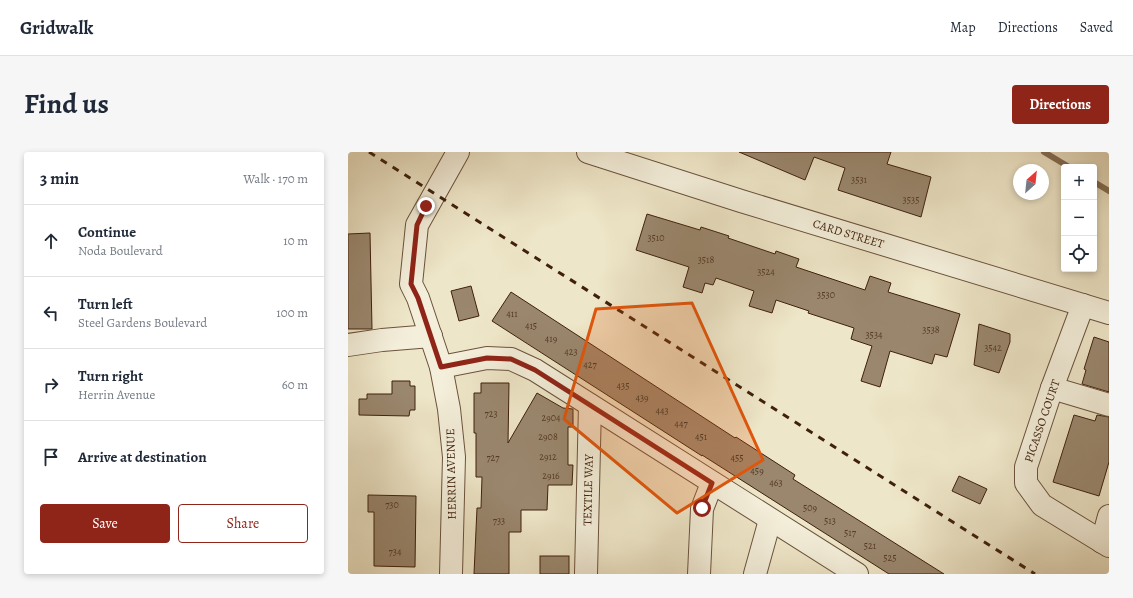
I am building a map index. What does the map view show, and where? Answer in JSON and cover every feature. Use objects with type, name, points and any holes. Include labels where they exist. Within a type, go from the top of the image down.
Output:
[{"type":"street","name":"HERRIN AVENUE","points":[[451,574],[454,457],[449,409],[441,367],[411,284],[417,225],[458,152]]},
{"type":"street","name":"CARD STREET","points":[[588,152],[741,201],[1109,312]]},
{"type":"street","name":"PICASSO COURT","points":[[1083,305],[1052,388],[1026,467],[1026,484],[1042,505],[1105,544]]},
{"type":"street","points":[[348,344],[431,336]]},
{"type":"street","points":[[441,367],[487,358],[511,359],[535,370],[857,574]]},
{"type":"street","points":[[1052,388],[1109,405]]},
{"type":"street","name":"TEXTILE WAY","points":[[586,574],[590,405]]},
{"type":"street","points":[[699,574],[702,508],[712,483]]},
{"type":"street","points":[[1105,544],[1109,516]]},
{"type":"street","points":[[755,574],[770,520]]},
{"type":"highlighted area","points":[[692,303],[763,460],[677,513],[564,419],[596,309]]},
{"type":"building","points":[[739,152],[891,152],[887,164],[931,177],[921,217],[838,190],[845,168],[814,157],[805,180]]},
{"type":"building","points":[[647,214],[700,230],[701,227],[775,254],[776,251],[799,259],[796,267],[865,290],[870,276],[891,283],[888,292],[960,314],[947,357],[935,354],[932,364],[890,351],[880,387],[861,381],[872,346],[851,339],[854,328],[808,313],[809,311],[776,300],[772,313],[749,306],[754,291],[716,278],[713,285],[705,283],[702,293],[683,287],[689,267],[636,250]]},
{"type":"building","points":[[370,233],[372,329],[348,329],[348,234]]},
{"type":"building","points":[[471,286],[479,316],[459,321],[451,291]]},
{"type":"building","points":[[511,292],[735,438],[736,437],[795,475],[793,479],[944,574],[889,574],[492,321]]},
{"type":"building","points":[[979,324],[1010,334],[1010,342],[999,373],[974,365]]},
{"type":"building","points":[[1094,337],[1109,342],[1109,392],[1082,384],[1086,370],[1084,369]]},
{"type":"building","points":[[392,381],[410,381],[410,386],[415,386],[415,410],[410,410],[409,416],[359,415],[359,399],[367,399],[367,394],[392,394]]},
{"type":"building","points":[[481,383],[509,383],[508,443],[537,393],[563,408],[573,409],[573,427],[568,427],[568,465],[573,465],[572,485],[548,485],[547,510],[521,510],[521,532],[509,532],[509,574],[474,574],[477,508],[481,508],[482,477],[476,477],[474,393],[481,393]]},
{"type":"building","points":[[1074,415],[1095,421],[1097,415],[1109,417],[1109,462],[1099,496],[1053,482]]},
{"type":"building","points":[[959,476],[987,489],[980,504],[952,491]]},
{"type":"building","points":[[368,495],[416,496],[415,567],[374,566],[374,512],[368,512]]},
{"type":"building","points":[[540,556],[569,556],[569,574],[540,574]]},
{"type":"waterway","points":[[1044,152],[1064,164]]},
{"type":"waterway","points":[[1097,184],[1109,191]]},
{"type":"railway","points":[[369,152],[1035,574]]},
{"type":"route","points":[[426,206],[417,225],[411,284],[418,298],[441,367],[487,358],[511,359],[535,370],[712,483],[702,508]]}]
